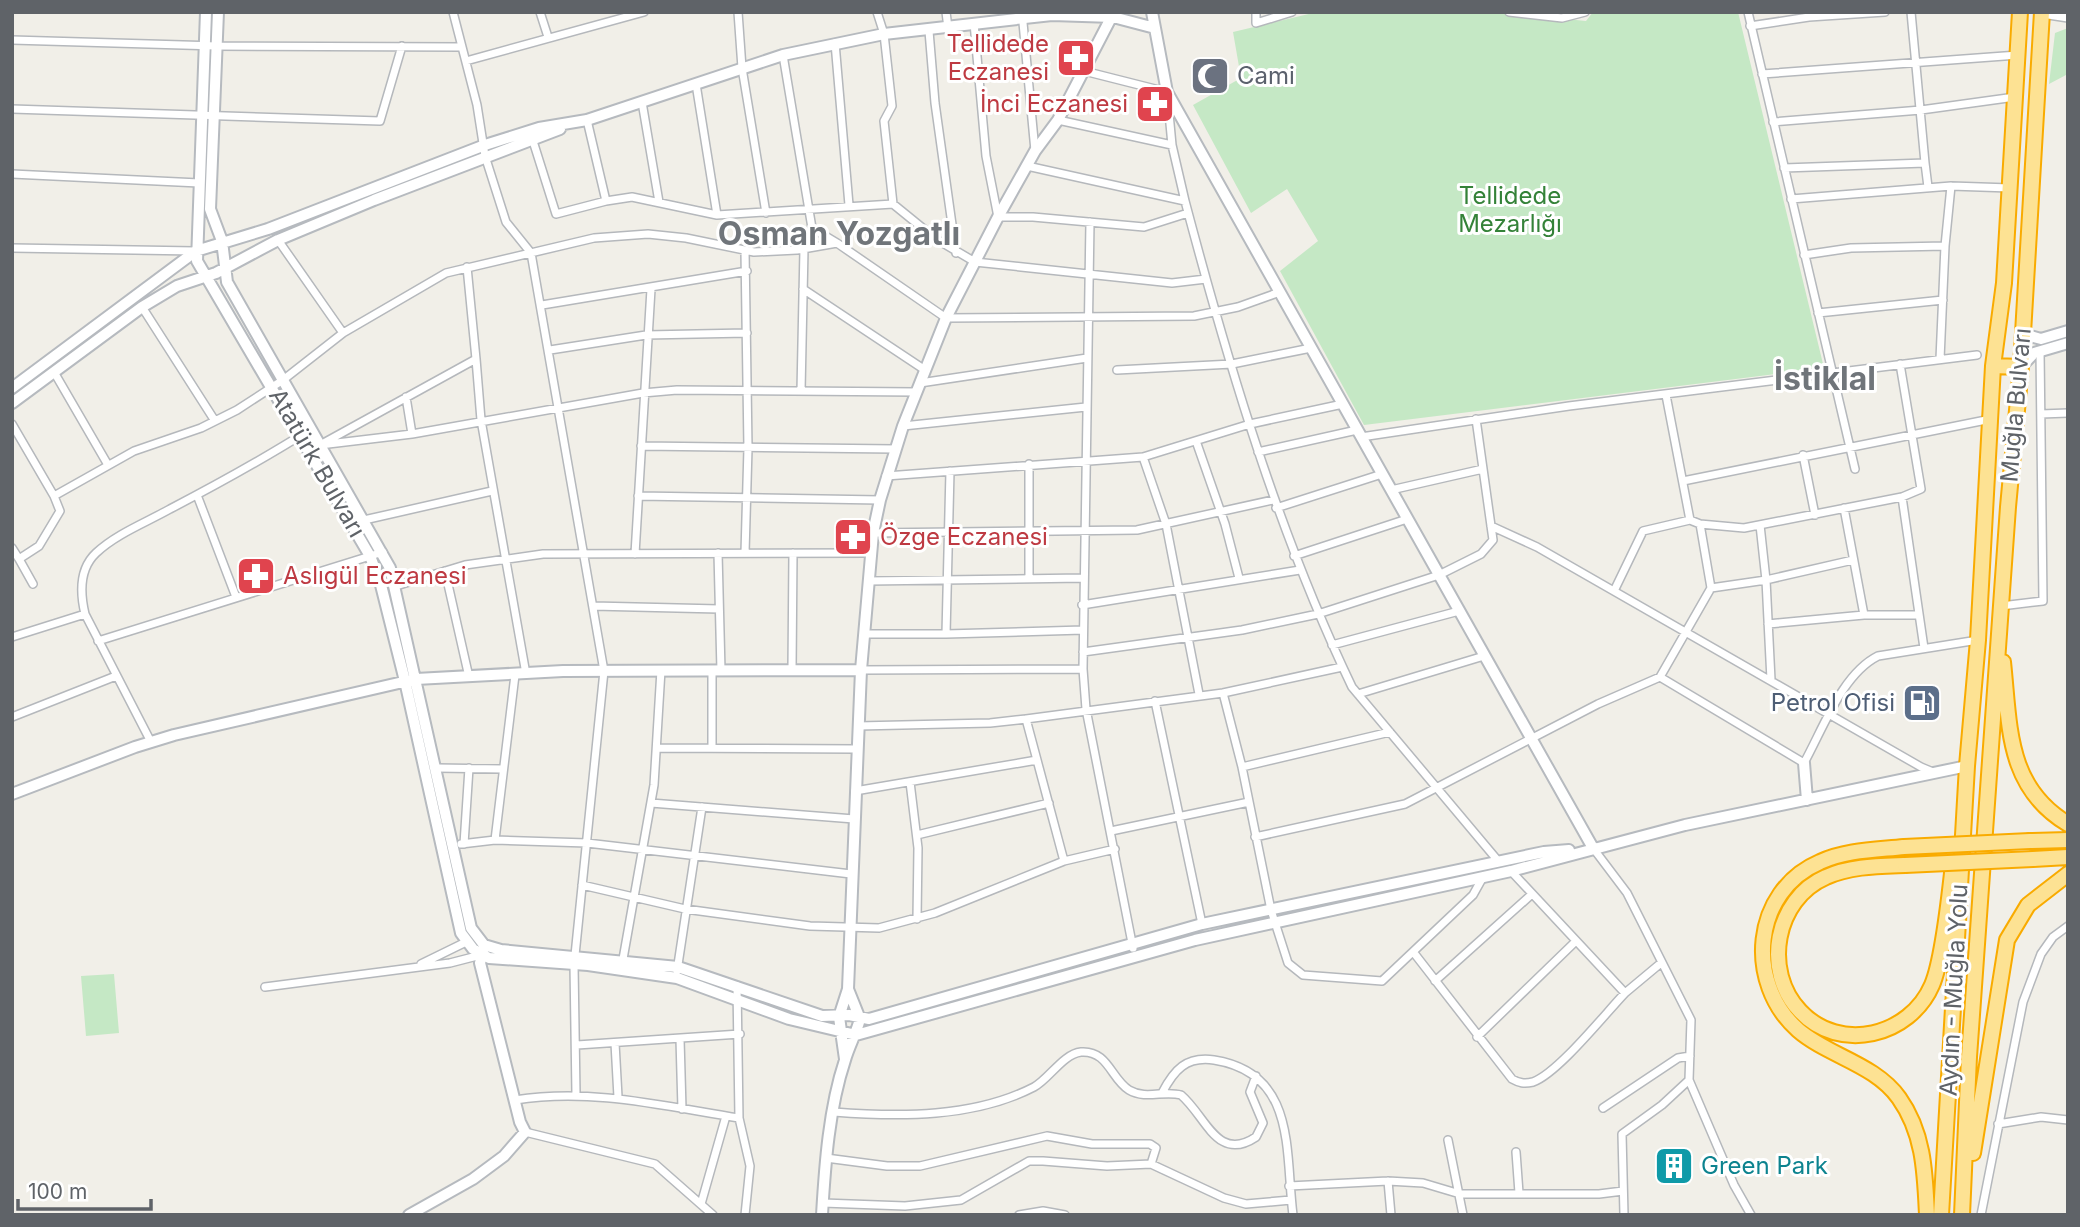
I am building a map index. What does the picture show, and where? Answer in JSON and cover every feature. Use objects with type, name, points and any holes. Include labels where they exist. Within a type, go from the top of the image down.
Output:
[{"type":"highway","name":"Muğla Bulvarı","points":[[1967,769],[1978,640],[1993,366],[2004,283],[2020,12]]},
{"type":"highway","name":"Muğla Bulvarı","points":[[1987,798],[2021,367],[2042,13]]},
{"type":"highway","points":[[1996,332],[2023,334]]},
{"type":"highway","points":[[1993,366],[2021,367]]},
{"type":"highway","points":[[1999,625],[2017,763],[2036,800],[2068,824]]},
{"type":"highway","points":[[1967,769],[1933,983],[1909,1018],[1887,1030],[1868,1035],[1847,1035],[1828,1030],[1801,1012],[1786,991],[1778,962],[1781,925],[1799,895],[1826,877],[1861,867],[1905,865],[2032,859],[2068,857]]},
{"type":"highway","name":"Aydın - Muğla Yolu","points":[[1941,1215],[1967,769]]},
{"type":"highway","name":"Aydın - Muğla Yolu","points":[[1962,1215],[1965,1195],[1969,1058],[1987,798]]},
{"type":"highway","points":[[1927,1215],[1921,1143],[1908,1111],[1897,1095],[1871,1073],[1799,1031],[1777,1005],[1763,970],[1762,942],[1769,915],[1782,891],[1799,875],[1818,862],[1841,854],[1904,847],[2068,840]]},
{"type":"highway","points":[[1965,1195],[2007,940],[2028,905],[2053,882],[2068,874]]},
{"type":"main road","name":"Atatürk Bulvarı","points":[[206,12],[196,251],[205,276],[273,387],[306,432],[320,445],[383,552],[396,586],[410,680],[461,933],[466,942]]},
{"type":"main road","name":"Atatürk Bulvarı","points":[[218,12],[211,209],[222,241],[227,282],[283,380],[306,432],[370,556],[381,585],[459,843],[471,928],[483,950],[480,963],[525,1132]]},
{"type":"main road","points":[[1154,12],[1167,92],[1592,848]]},
{"type":"main road","points":[[12,403],[142,307],[177,286],[539,128],[587,120],[783,55],[835,42],[884,34],[929,31],[1023,14],[1056,13],[1113,15],[1155,28]]},
{"type":"main road","points":[[845,1059],[839,1032],[839,1017],[848,989],[861,670],[873,533],[886,475],[946,318],[998,217],[1035,151],[1058,120],[1113,15]]},
{"type":"main road","points":[[12,388],[196,251],[268,229],[485,151],[533,141],[569,124]]},
{"type":"main road","points":[[2023,334],[2041,339],[2068,331]]},
{"type":"main road","points":[[2021,367],[2034,353],[2068,343]]},
{"type":"main road","points":[[12,794],[151,742],[410,680],[604,671],[861,670]]},
{"type":"main road","points":[[1804,763],[1807,800]]},
{"type":"main road","points":[[466,942],[483,950],[501,950],[677,973],[789,1018],[856,1035],[1135,956],[1276,922],[1511,872],[1685,825],[1936,772],[1967,769]]},
{"type":"main road","points":[[574,960],[623,959],[737,986],[822,1016],[849,1015],[860,1019],[901,1011],[1132,942],[1202,924],[1544,852],[1592,848]]},
{"type":"main road","points":[[822,1215],[826,1158],[834,1112],[845,1059],[860,1019],[848,989]]},
{"type":"main road","points":[[409,1215],[472,1179],[504,1156],[525,1132]]},
{"type":"street","points":[[453,12],[485,151],[506,222],[531,253],[604,671],[574,960],[576,1094]]},
{"type":"street","points":[[540,12],[548,37]]},
{"type":"street","points":[[466,61],[643,12]]},
{"type":"street","points":[[738,12],[742,68],[766,213]]},
{"type":"street","points":[[877,12],[884,34],[892,106],[884,121],[893,204]]},
{"type":"street","points":[[946,12],[948,28]]},
{"type":"street","points":[[1256,12],[1256,23],[1292,12]]},
{"type":"street","points":[[1509,12],[1563,15],[1585,12]]},
{"type":"street","points":[[1748,12],[1855,469]]},
{"type":"street","points":[[1750,26],[1810,17],[1885,12]]},
{"type":"street","points":[[1911,12],[1928,187]]},
{"type":"street","points":[[2042,13],[2068,18]]},
{"type":"street","points":[[1023,14],[1035,151]]},
{"type":"street","points":[[974,23],[986,156],[998,217],[1144,227],[1188,213]]},
{"type":"street","points":[[929,31],[934,103],[956,253]]},
{"type":"street","points":[[12,40],[204,46],[462,47]]},
{"type":"street","points":[[835,42],[849,205]]},
{"type":"street","points":[[12,109],[380,121],[402,46]]},
{"type":"street","points":[[783,55],[812,228],[946,318],[1194,316],[1280,292]]},
{"type":"street","points":[[1762,74],[2018,55]]},
{"type":"street","points":[[1084,71],[1167,92],[1172,145],[1206,279],[1275,504],[1318,614],[1342,667],[1358,694],[1499,862]]},
{"type":"street","points":[[696,84],[717,215]]},
{"type":"street","points":[[1773,122],[1921,110],[2015,97]]},
{"type":"street","points":[[642,102],[659,202]]},
{"type":"street","points":[[587,120],[606,201]]},
{"type":"street","points":[[1058,120],[1172,145]]},
{"type":"street","points":[[533,141],[555,214],[632,197],[717,215],[893,204],[956,253],[975,262],[1172,282],[1206,279]]},
{"type":"street","points":[[1784,168],[1925,163]]},
{"type":"street","points":[[1027,166],[1185,201]]},
{"type":"street","points":[[12,174],[200,183]]},
{"type":"street","points":[[1940,359],[1945,246],[1951,186]]},
{"type":"street","points":[[1791,200],[1928,187],[2010,188]]},
{"type":"street","points":[[1090,222],[1083,669],[1086,709],[1135,956]]},
{"type":"street","points":[[54,496],[134,451],[215,421],[273,387],[343,333],[425,284],[467,267],[594,238],[648,234],[687,238],[745,251],[804,249],[837,243]]},
{"type":"street","points":[[278,240],[343,333]]},
{"type":"street","points":[[1804,255],[1850,248],[1945,246]]},
{"type":"street","points":[[12,248],[196,251]]},
{"type":"street","points":[[801,391],[804,249]]},
{"type":"street","points":[[745,251],[748,448],[745,553]]},
{"type":"street","points":[[467,267],[481,420],[520,674],[502,769],[495,840]]},
{"type":"street","points":[[542,305],[747,271]]},
{"type":"street","points":[[635,554],[646,335],[651,289]]},
{"type":"street","points":[[803,289],[925,370]]},
{"type":"street","points":[[1818,313],[1943,300]]},
{"type":"street","points":[[142,307],[215,421]]},
{"type":"street","points":[[550,350],[646,335],[747,333]]},
{"type":"street","points":[[1117,370],[1232,364],[1311,348]]},
{"type":"street","points":[[2001,606],[2043,601],[2040,351]]},
{"type":"street","points":[[1258,452],[1359,434],[1977,355]]},
{"type":"street","points":[[320,445],[412,434],[643,393],[918,387],[1087,358]]},
{"type":"street","points":[[320,445],[476,359]]},
{"type":"street","points":[[1614,591],[1643,531],[1690,520],[1700,524],[1744,528],[1902,497],[1921,489],[1900,364]]},
{"type":"street","points":[[54,372],[107,465]]},
{"type":"street","points":[[1666,394],[1690,520]]},
{"type":"street","points":[[406,397],[412,434]]},
{"type":"street","points":[[886,475],[1143,457],[1250,424],[1343,404]]},
{"type":"street","points":[[903,426],[1086,407]]},
{"type":"street","points":[[2041,414],[2068,413]]},
{"type":"street","points":[[1083,652],[1189,635],[1242,630],[1318,614],[1439,575],[1481,554],[1493,540],[1476,419]]},
{"type":"street","points":[[1683,481],[1850,445],[1992,419]]},
{"type":"street","points":[[12,424],[61,512],[47,537],[19,559]]},
{"type":"street","points":[[151,742],[85,614],[82,581],[95,554],[257,464],[306,432]]},
{"type":"street","points":[[1196,441],[1220,510],[1239,578]]},
{"type":"street","points":[[641,446],[895,449]]},
{"type":"street","points":[[1803,455],[1815,514]]},
{"type":"street","points":[[1143,457],[1166,524],[1199,694]]},
{"type":"street","points":[[1029,464],[1029,578]]},
{"type":"street","points":[[1391,490],[1483,469]]},
{"type":"street","points":[[946,634],[950,471]]},
{"type":"street","points":[[873,533],[1137,530],[1220,510],[1275,504],[1382,474]]},
{"type":"street","points":[[364,520],[492,491]]},
{"type":"street","points":[[197,495],[236,597]]},
{"type":"street","points":[[638,496],[880,500]]},
{"type":"street","points":[[1902,497],[1924,648]]},
{"type":"street","points":[[1844,508],[1864,615]]},
{"type":"street","points":[[1294,556],[1407,519]]},
{"type":"street","points":[[1255,837],[1405,804],[1598,704],[1660,677],[1711,588],[1700,524]]},
{"type":"street","points":[[1760,525],[1771,680]]},
{"type":"street","points":[[1491,526],[1537,547],[1921,767],[1936,772]]},
{"type":"street","points":[[12,548],[33,584]]},
{"type":"street","points":[[98,641],[383,552]]},
{"type":"street","points":[[712,747],[719,609],[718,553]]},
{"type":"street","points":[[792,669],[793,553]]},
{"type":"street","points":[[396,586],[445,571],[503,558],[543,554],[871,553]]},
{"type":"street","points":[[1711,588],[1766,580],[1853,560]]},
{"type":"street","points":[[1082,605],[1300,570]]},
{"type":"street","points":[[445,571],[469,677]]},
{"type":"street","points":[[868,581],[1083,578]]},
{"type":"street","points":[[593,606],[719,609]]},
{"type":"street","points":[[1332,645],[1459,611]]},
{"type":"street","points":[[12,637],[85,614]]},
{"type":"street","points":[[1768,624],[1864,615],[1919,615]]},
{"type":"street","points":[[864,634],[1083,630]]},
{"type":"street","points":[[1660,677],[1804,763],[1830,715],[1864,663],[1878,656],[1978,640]]},
{"type":"street","points":[[1358,694],[1484,656]]},
{"type":"street","points":[[858,726],[990,723],[1026,719],[1199,694],[1223,693],[1342,667]]},
{"type":"street","points":[[861,670],[1083,669]]},
{"type":"street","points":[[623,959],[651,803],[658,748],[661,670]]},
{"type":"street","points":[[12,718],[117,676]]},
{"type":"street","points":[[1223,693],[1242,767],[1271,910],[1288,963],[1303,975],[1382,981],[1473,895],[1483,877]]},
{"type":"street","points":[[1155,701],[1202,924]]},
{"type":"street","points":[[1026,719],[1065,861]]},
{"type":"street","points":[[1242,767],[1390,732]]},
{"type":"street","points":[[658,748],[856,749]]},
{"type":"street","points":[[855,791],[1037,760]]},
{"type":"street","points":[[437,768],[502,769]]},
{"type":"street","points":[[468,768],[459,843],[495,840],[587,843],[851,874]]},
{"type":"street","points":[[910,782],[917,835],[917,919]]},
{"type":"street","points":[[1111,831],[1249,802]]},
{"type":"street","points":[[651,803],[854,819]]},
{"type":"street","points":[[917,835],[1049,803]]},
{"type":"street","points":[[677,973],[702,807]]},
{"type":"street","points":[[1592,848],[1626,893],[1691,1020],[1689,1080],[1734,1185],[1751,1215]]},
{"type":"street","points":[[582,885],[685,909],[850,929],[887,927],[917,919],[1065,861],[1115,849]]},
{"type":"street","points":[[1511,872],[1625,993]]},
{"type":"street","points":[[1435,981],[1532,894]]},
{"type":"street","points":[[1981,1215],[2023,1002],[2040,954],[2053,937],[2068,926]]},
{"type":"street","points":[[1477,1037],[1576,940]]},
{"type":"street","points":[[417,966],[466,942]]},
{"type":"street","points":[[265,987],[450,964],[483,950]]},
{"type":"street","points":[[1414,953],[1477,1037],[1512,1079],[1520,1083],[1528,1083],[1549,1072],[1625,993],[1661,963]]},
{"type":"street","points":[[737,986],[740,1034],[739,1118],[750,1166],[745,1215]]},
{"type":"street","points":[[577,1045],[740,1034]]},
{"type":"street","points":[[680,1039],[682,1109]]},
{"type":"street","points":[[615,1042],[618,1097]]},
{"type":"street","points":[[834,1112],[883,1116],[952,1111],[1013,1096],[1035,1086],[1070,1056],[1081,1052],[1099,1056],[1130,1090],[1143,1096],[1181,1095],[1223,1144],[1241,1144],[1256,1137],[1263,1123],[1250,1092],[1256,1076]]},
{"type":"street","points":[[1603,1108],[1678,1058],[1690,1056]]},
{"type":"street","points":[[1162,1094],[1173,1072],[1185,1062],[1202,1058],[1242,1066],[1256,1076],[1285,1120],[1293,1215]]},
{"type":"street","points":[[1624,1215],[1622,1134],[1662,1105],[1689,1080]]},
{"type":"street","points":[[515,1100],[576,1094],[618,1097],[739,1118]]},
{"type":"street","points":[[701,1204],[726,1116]]},
{"type":"street","points":[[1998,1124],[2041,1118],[2068,1120]]},
{"type":"street","points":[[525,1132],[655,1164],[713,1215]]},
{"type":"street","points":[[826,1158],[887,1166],[920,1166],[1047,1136],[1092,1144],[1150,1144],[1156,1148],[1151,1164]]},
{"type":"street","points":[[1448,1140],[1463,1215]]},
{"type":"street","points":[[1516,1152],[1519,1193]]},
{"type":"street","points":[[823,1203],[905,1206],[961,1200],[1029,1161],[1107,1166],[1151,1164],[1235,1201],[1246,1203],[1291,1200]]},
{"type":"street","points":[[1289,1186],[1388,1181],[1423,1183],[1460,1194],[1599,1194],[1623,1191]]},
{"type":"street","points":[[1388,1181],[1391,1215]]},
{"type":"street","points":[[1019,1215],[1029,1212],[1065,1215]]},
{"type":"green space","name":"Tellidede Mezarlığı","points":[[1317,12],[1495,12],[1586,21],[1593,12],[1738,12],[1824,368],[1364,425],[1280,271],[1318,241],[1287,189],[1251,213],[1193,105],[1241,78],[1233,32]]},
{"type":"green space","points":[[2068,28],[2066,75],[2049,84],[2055,33]]},
{"type":"green space","points":[[114,974],[119,1033],[86,1036],[81,976]]},
{"type":"place","name":"Tellidede Eczanesi","points":[[1076,58]]},
{"type":"place","name":"Cami","points":[[1210,76]]},
{"type":"place","name":"İnci Eczanesi","points":[[1155,104]]},
{"type":"place","name":"Özge Eczanesi","points":[[853,537]]},
{"type":"place","name":"Aslıgül Eczanesi","points":[[256,576]]},
{"type":"place","name":"Petrol Ofisi","points":[[1922,703]]},
{"type":"place","name":"Green Park","points":[[1674,1166]]},
{"type":"district","name":"Osman Yozgatlı","points":[[839,234]]},
{"type":"district","name":"İstiklal","points":[[1825,379]]}]
